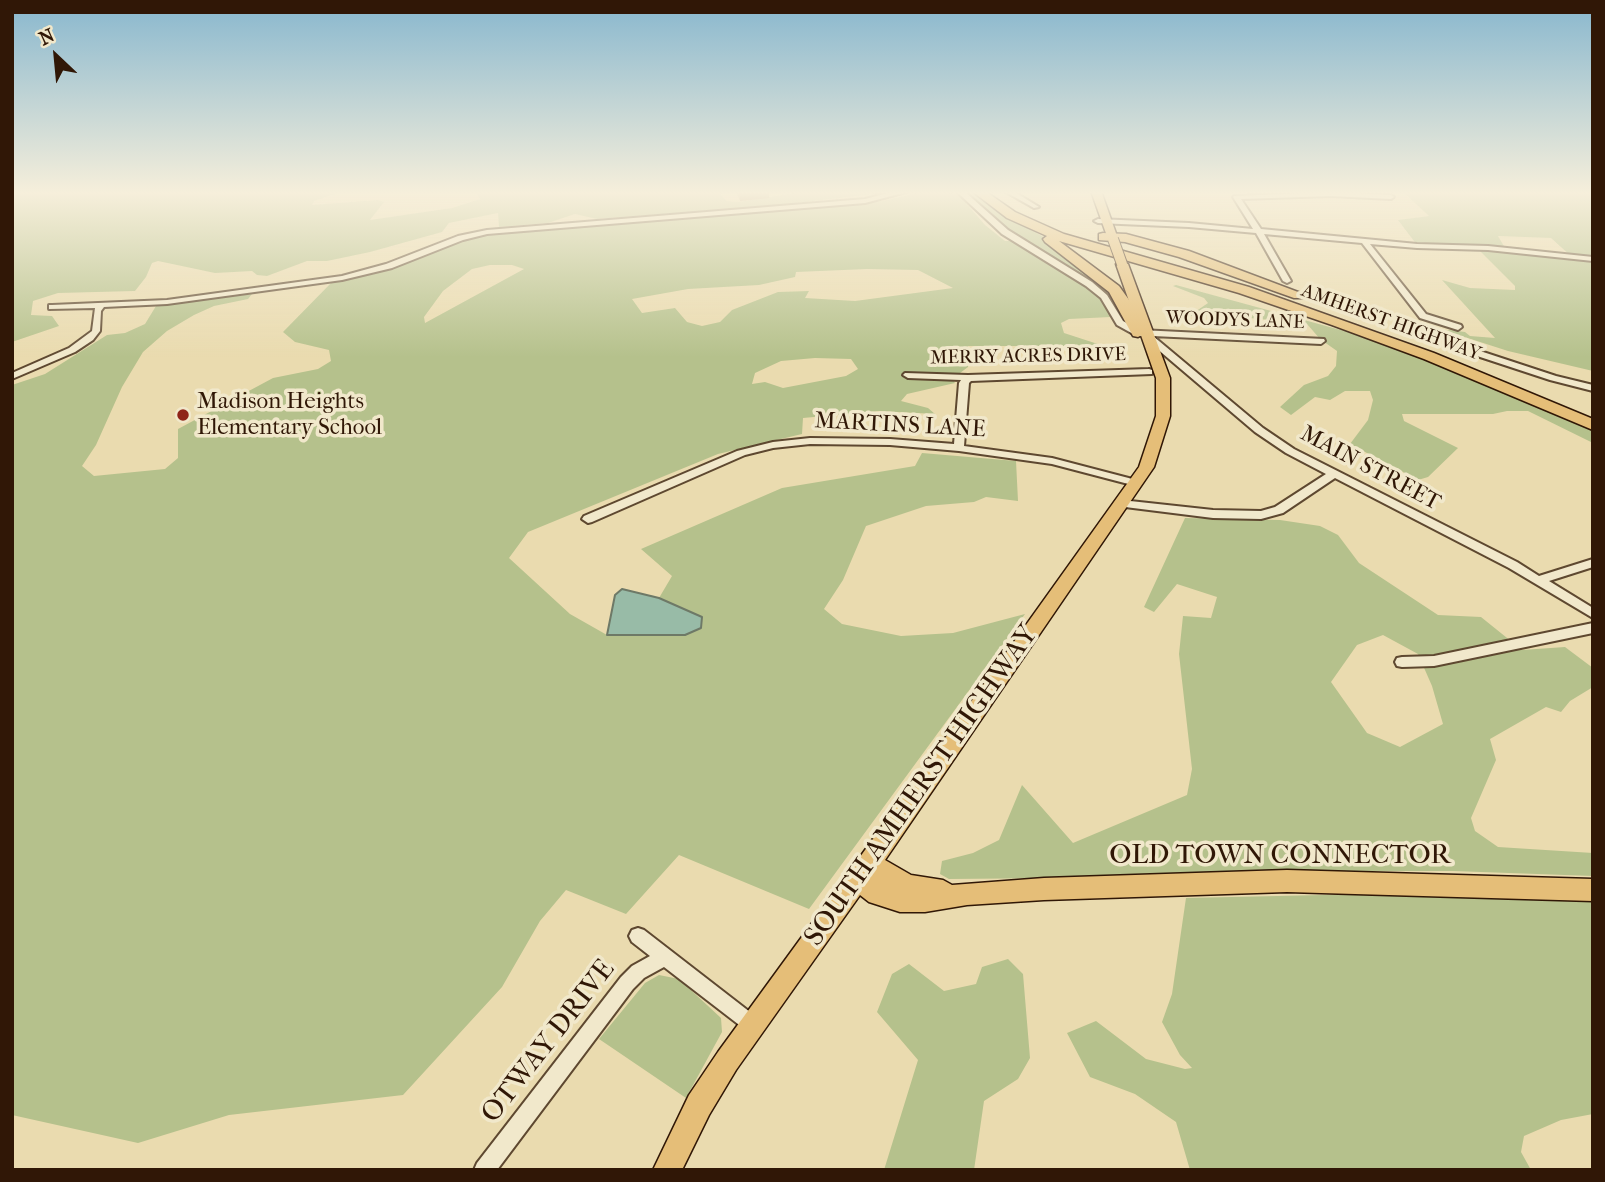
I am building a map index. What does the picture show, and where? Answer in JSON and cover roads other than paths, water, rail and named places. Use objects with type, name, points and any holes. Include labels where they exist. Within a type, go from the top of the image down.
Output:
[{"type":"highway","points":[[1059,246],[1114,289],[1142,334]]},
{"type":"highway","name":"AMHERST HIGHWAY","points":[[1092,246],[1244,290],[1398,340],[1593,425]]},
{"type":"highway","name":"AMHERST HIGHWAY","points":[[1110,246],[1262,289],[1593,414]]},
{"type":"highway","points":[[1155,246],[1224,267],[1398,340]]},
{"type":"highway","points":[[1118,266],[1398,340]]},
{"type":"main road","name":"SOUTH AMHERST HIGHWAY","points":[[667,1170],[699,1105],[753,1025],[1136,483],[1158,436],[1163,416],[1163,378],[1142,334],[1112,246]]},
{"type":"main road","name":"SOUTH AMHERST HIGHWAY","points":[[1142,334],[1149,372],[1162,397]]},
{"type":"main road","name":"OLD TOWN CONNECTOR","points":[[863,872],[877,894],[900,901],[925,901],[967,894],[1287,881],[1593,890]]},
{"type":"street","points":[[52,307],[167,302],[342,278],[389,266],[440,246]]},
{"type":"street","name":"MAIN STREET","points":[[1028,246],[1089,284],[1104,297],[1120,323],[1142,334],[1259,430],[1332,475],[1541,580],[1593,614]]},
{"type":"street","points":[[1266,246],[1287,281]]},
{"type":"street","points":[[1368,246],[1423,316],[1434,322],[1458,327]]},
{"type":"street","points":[[1423,246],[1488,248],[1593,259]]},
{"type":"street","points":[[12,376],[72,350],[90,338],[96,331],[97,310],[102,305]]},
{"type":"street","name":"WOODYS LANE","points":[[1142,334],[1321,341]]},
{"type":"street","points":[[1458,342],[1471,351],[1553,379],[1593,388]]},
{"type":"street","name":"MERRY ACRES DRIVE","points":[[908,375],[968,377],[1149,372]]},
{"type":"street","points":[[959,448],[964,383],[968,377]]},
{"type":"street","name":"MARTINS LANE","points":[[588,519],[726,459],[773,445],[852,440],[959,448],[1052,461],[1136,483]]},
{"type":"street","points":[[1121,504],[1213,514],[1261,515],[1279,510],[1332,475]]},
{"type":"street","points":[[1541,580],[1593,563]]},
{"type":"street","points":[[1402,662],[1434,662],[1593,628]]},
{"type":"street","points":[[638,936],[753,1025]]},
{"type":"street","name":"OTWAY DRIVE","points":[[484,1170],[627,983],[638,972],[665,957]]},
{"type":"place","name":"Madison Heights Elementary School","points":[[183,415]]}]
